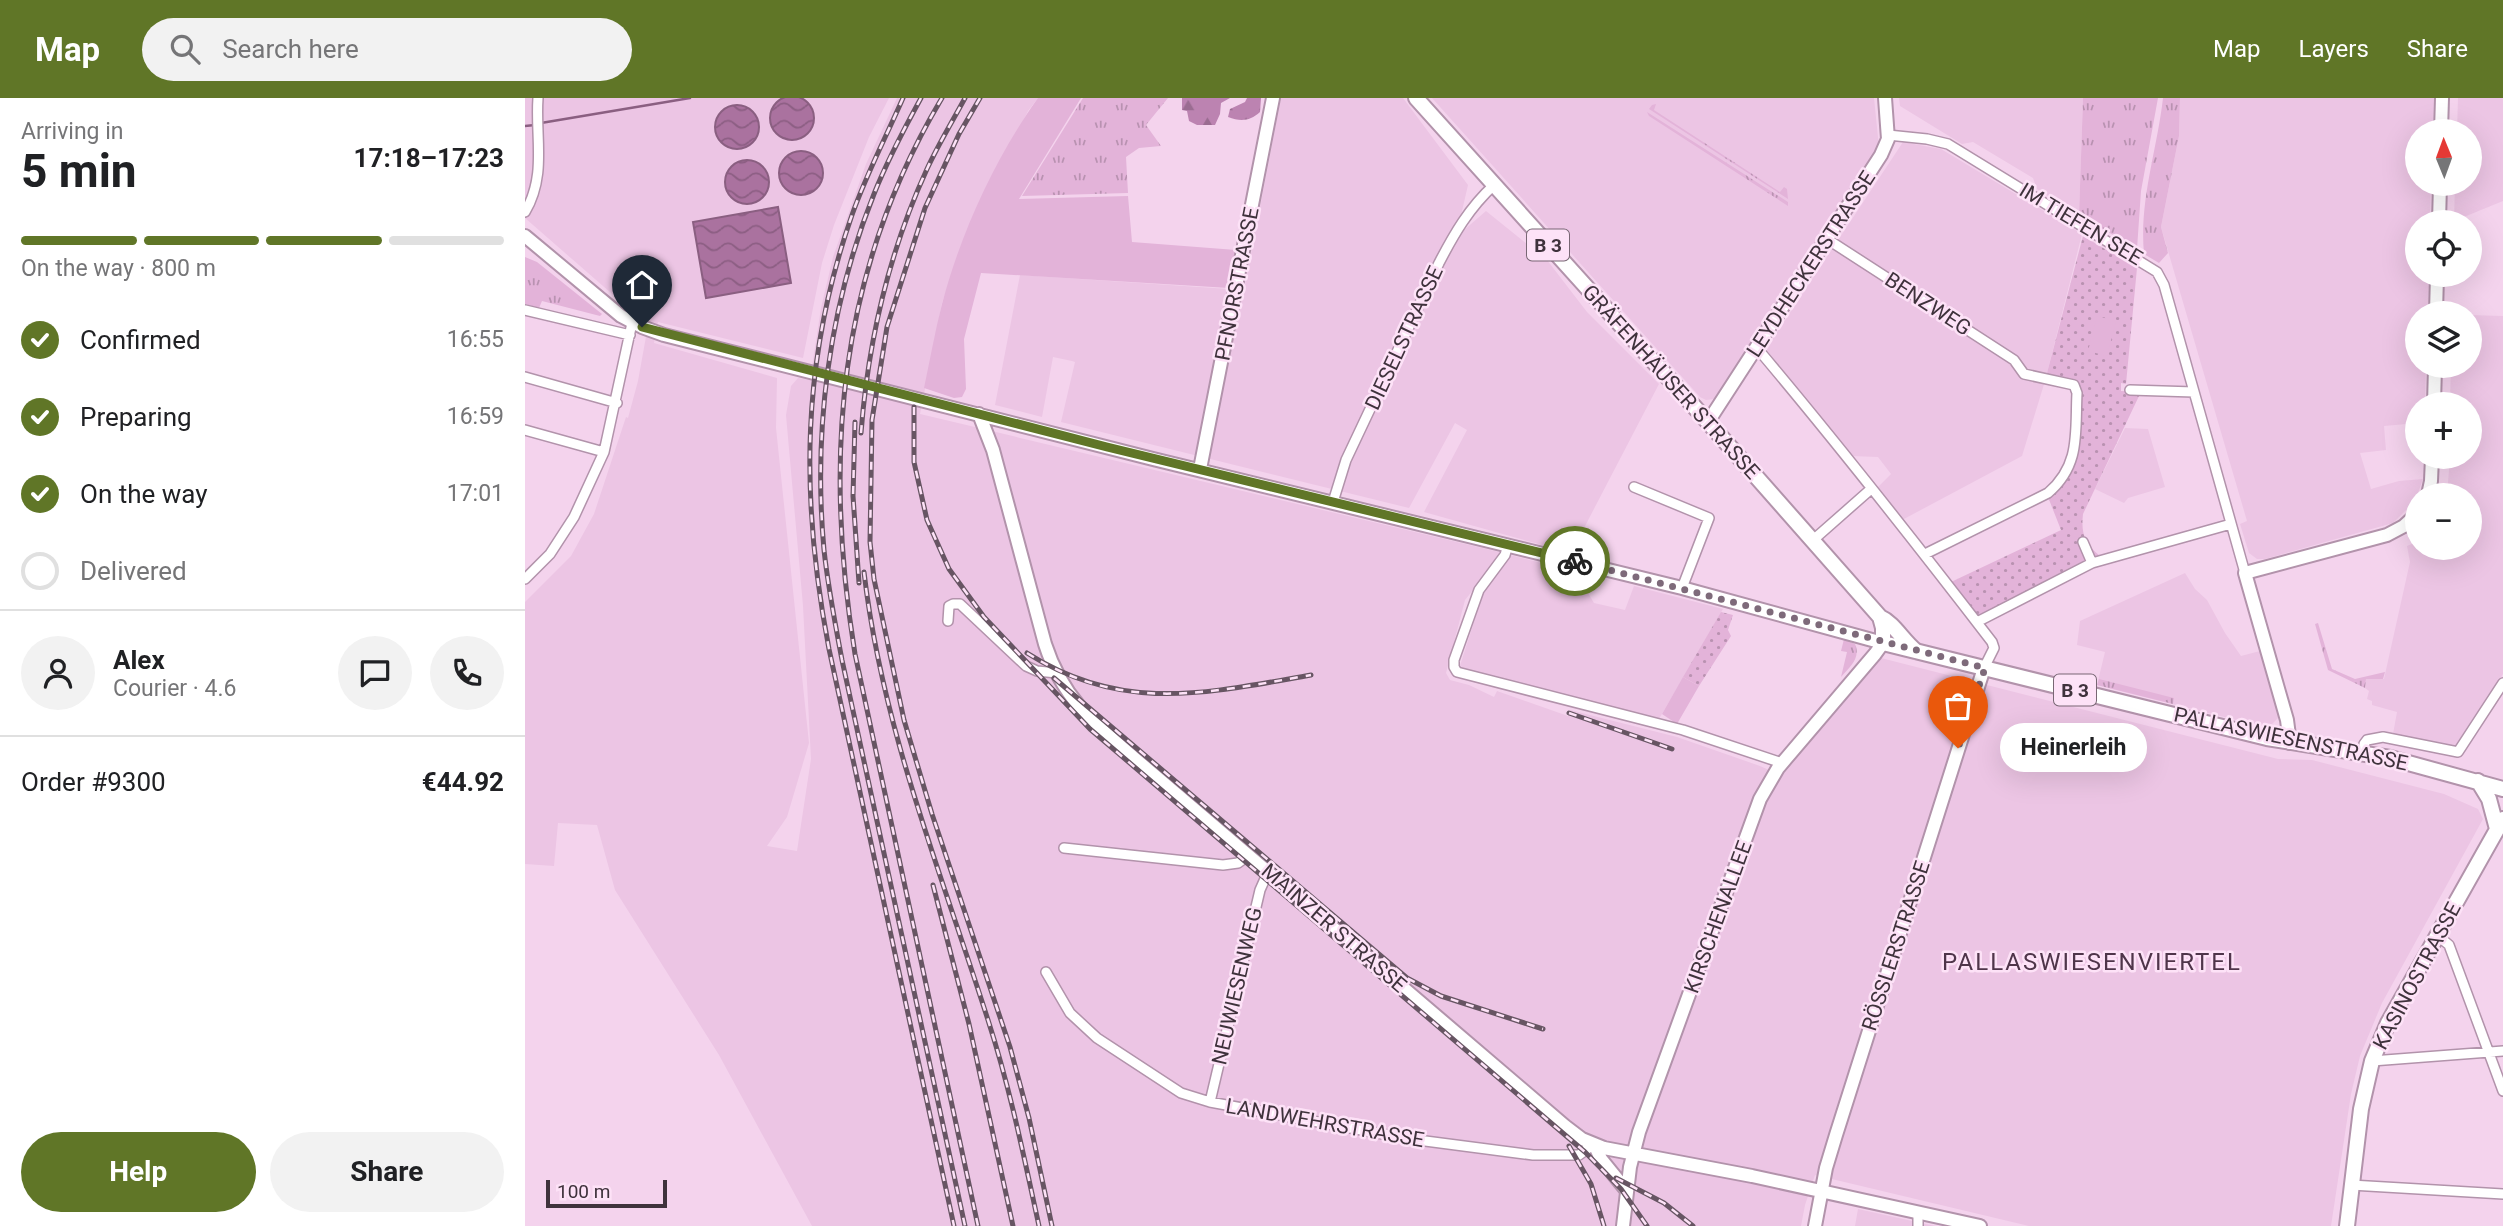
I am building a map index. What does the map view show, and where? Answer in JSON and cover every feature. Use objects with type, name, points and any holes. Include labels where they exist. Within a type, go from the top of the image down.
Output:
[{"type":"main road","name":"GRÄFENHÄUSER STRASSE","points":[[1416,98],[1709,422],[1880,617],[1888,621],[1903,641],[1916,651]]},
{"type":"main road","points":[[1880,617],[1883,628],[1882,642]]},
{"type":"main road","name":"PALLASWIESENSTRASSE","points":[[1882,642],[2290,743],[2363,752],[2503,789]]},
{"type":"main road","points":[[2478,781],[2500,824]]},
{"type":"main road","name":"KASINOSTRASSE","points":[[2347,1226],[2361,1109],[2372,1061],[2388,1023],[2500,824]]},
{"type":"street","points":[[525,212],[538,175],[538,98]]},
{"type":"street","name":"PFNORSTRASSE","points":[[1200,469],[1273,98]]},
{"type":"street","name":"LEYDHECKERSTRASSE","points":[[1709,422],[1887,144],[1885,98]]},
{"type":"street","points":[[2441,119],[2442,98]]},
{"type":"street","name":"IM TIEFEN SEE","points":[[1888,135],[1948,144],[2155,270],[2164,285],[2287,720],[2290,743]]},
{"type":"street","name":"DIESELSTRASSE","points":[[1333,502],[1346,460],[1444,253],[1474,205],[1494,185]]},
{"type":"street","points":[[525,236],[631,329]]},
{"type":"street","name":"BENZWEG","points":[[1827,239],[2014,360],[2024,374],[2074,385],[2077,393],[2074,450],[2069,470],[2061,481],[2048,492],[1925,554]]},
{"type":"street","points":[[525,247],[543,251]]},
{"type":"street","points":[[525,310],[664,335],[979,414]]},
{"type":"street","points":[[525,579],[550,554],[574,517],[604,452],[617,403],[631,329]]},
{"type":"street","points":[[1757,348],[1977,622],[1994,646],[1985,668]]},
{"type":"street","points":[[525,377],[617,403]]},
{"type":"street","points":[[2130,390],[2194,392]]},
{"type":"street","name":"PALLASWIESENSTRASSE","points":[[979,414],[1682,588],[1882,642]]},
{"type":"street","name":"MAINZER STRASSE","points":[[979,414],[993,450],[1040,629],[1057,673],[1073,701],[1092,722],[1565,1126],[1594,1144],[1633,1153]]},
{"type":"street","points":[[993,450],[1001,430],[1010,422]]},
{"type":"street","points":[[525,430],[604,452]]},
{"type":"street","points":[[1634,486],[1709,518],[1682,588]]},
{"type":"street","points":[[1812,541],[1871,489]]},
{"type":"street","points":[[1977,622],[2092,563],[2231,524]]},
{"type":"street","points":[[2245,573],[2387,535],[2405,525]]},
{"type":"street","points":[[2083,542],[2092,563]]},
{"type":"street","points":[[1508,545],[1505,555],[1479,590],[1454,660],[1457,672],[1683,730],[1783,763]]},
{"type":"street","points":[[948,621],[948,607],[953,604],[963,606],[1026,666],[1037,671],[1057,673]]},
{"type":"street","name":"KIRSCHENALLEE","points":[[1623,1226],[1633,1153],[1647,1108],[1760,799],[1770,779],[1875,654],[1882,642]]},
{"type":"street","name":"RÖSSLERSTRASSE","points":[[1815,1226],[1836,1135],[1985,668]]},
{"type":"street","points":[[2363,752],[2367,740],[2383,737],[2458,752],[2503,683]]},
{"type":"street","points":[[1064,848],[1223,865],[1238,863],[1249,855]]},
{"type":"street","name":"NEUWIESENWEG","points":[[1210,1102],[1260,890],[1268,872]]},
{"type":"street","points":[[2437,935],[2449,945],[2503,1091]]},
{"type":"street","name":"LANDWEHRSTRASSE","points":[[1046,972],[1066,1007],[1079,1022],[1097,1038],[1181,1093],[1210,1102],[1410,1139],[1533,1155],[1579,1155],[1594,1144]]},
{"type":"street","points":[[2372,1061],[2503,1051]]},
{"type":"street","points":[[1594,1144],[1601,1159],[1627,1191]]},
{"type":"street","points":[[1633,1153],[1980,1226]]},
{"type":"street","points":[[2351,1185],[2503,1194]]},
{"type":"street","points":[[1918,1226],[1919,1212]]},
{"type":"shaded area","points":[[525,98],[889,98],[869,137],[834,225],[822,263],[803,358],[658,322],[654,343],[777,378],[776,428],[809,743],[787,817],[767,846],[797,851],[811,759],[803,606],[786,415],[791,386],[798,378],[810,380],[821,308],[833,257],[866,164],[897,98],[1038,98],[1028,111],[961,247],[942,303],[920,414],[1503,553],[1465,600],[1446,673],[1450,680],[1469,685],[1494,697],[1497,691],[1568,716],[1570,710],[1677,737],[1782,776],[1881,658],[2278,759],[2312,760],[2444,794],[2478,809],[2483,819],[2382,1003],[2360,1056],[2351,1094],[2331,1226],[2029,1226],[1815,1175],[1801,1226],[812,1226],[719,1055],[615,890],[597,825],[558,823],[554,866],[525,864],[525,602],[571,556],[594,514],[626,417],[628,418],[649,320],[611,293],[525,218]]},
{"type":"shaded area","points":[[1281,98],[1403,98],[1468,185],[1456,237],[1486,211],[1547,260],[1587,312],[1659,384],[1571,553],[1424,512],[1467,430],[1455,423],[1409,508],[1061,422],[1075,362],[1072,361],[1053,357],[1042,417],[995,405],[1020,275],[1244,290]]},
{"type":"shaded area","points":[[1432,98],[1874,98],[1879,147],[1719,395],[1706,400],[1700,397]]},
{"type":"shaded area","points":[[1899,98],[2083,98],[2079,215],[2037,189],[2033,178],[1973,142],[1962,144],[1900,106]]},
{"type":"shaded area","points":[[2180,98],[2434,98],[2433,119],[2405,119],[2405,196],[2431,196],[2430,210],[2405,210],[2405,287],[2429,287],[2428,301],[2405,301],[2405,378],[2426,378],[2425,392],[2405,392],[2405,424],[2384,426],[2386,450],[2360,453],[2371,489],[2399,481],[2423,479],[2422,483],[2405,483],[2405,511],[2393,523],[2265,559],[2257,559],[2249,553],[2240,524],[2247,521],[2161,227],[2179,136]]},
{"type":"shaded area","points":[[2458,98],[2503,98],[2503,201],[2481,210],[2454,210],[2455,196],[2482,196],[2482,119],[2457,119]]},
{"type":"shaded area","points":[[1903,142],[1941,149],[2082,234],[2045,381],[2022,456],[1902,520],[1877,488],[1891,474],[1878,457],[1851,456],[1766,349]]},
{"type":"shaded area","points":[[2482,315],[2503,316],[2503,674],[2455,749],[2393,734],[2397,712],[2372,705],[2372,701],[2367,699],[2369,691],[2365,688],[2366,679],[2384,679],[2410,560],[2482,560],[2482,483],[2448,483],[2449,469],[2482,469],[2482,392],[2450,392],[2451,378],[2482,378]]},
{"type":"shaded area","points":[[2125,428],[2148,429],[2165,487],[2128,498],[2124,503],[2095,489]]},
{"type":"shaded area","points":[[1510,555],[1592,576],[1588,593],[1594,603],[1625,610],[1634,586],[1723,609],[1659,719],[1459,669],[1484,590]]},
{"type":"shaded area","points":[[2185,573],[2195,589],[2207,600],[2241,656],[2260,651],[2279,717],[2268,728],[2097,685],[2105,652],[2077,645],[2080,621]]},
{"type":"shaded area","points":[[1858,1209],[1935,1226],[1855,1226]]},
{"type":"green space","points":[[1038,98],[1081,98],[1019,199],[1128,196],[1132,242],[1236,250],[1229,288],[981,273],[964,339],[966,389],[962,397],[954,398],[924,388],[942,304],[969,223],[1008,145]]},
{"type":"green space","points":[[1083,98],[1168,98],[1146,125],[1161,146],[1139,148],[1126,157],[1128,193],[1022,196]]},
{"type":"green space","points":[[1182,98],[1230,98],[1221,103],[1215,125],[1197,125],[1189,121],[1187,111],[1182,110]]},
{"type":"green space","points":[[1247,98],[1261,98],[1260,112],[1245,120],[1228,117],[1230,109],[1245,102]]},
{"type":"green space","points":[[2083,98],[2158,98],[2141,191],[2137,249],[2079,215]]},
{"type":"green space","points":[[2163,98],[2180,98],[2179,136],[2161,227],[2168,253],[2159,263],[2144,254],[2143,234],[2146,195]]},
{"type":"green space","points":[[1656,104],[1654,110],[1780,192],[1784,187],[1787,189],[1788,199],[1649,109]]},
{"type":"green space","points":[[1647,112],[1788,202],[1788,206],[1649,116]]},
{"type":"green space","points":[[2083,236],[2137,268],[2126,384],[2121,383],[2121,391],[2146,392],[2139,396],[2083,514],[2085,537],[2090,547],[2100,556],[1979,618],[1951,582],[2061,530],[2048,497],[2067,476],[2072,464],[2078,438],[2080,395],[2047,373]]},
{"type":"green space","points":[[525,257],[537,262],[602,314],[600,316],[542,301],[539,308],[525,304]]},
{"type":"green space","points":[[2097,316],[2116,321],[2107,356],[2088,351]]},
{"type":"green space","points":[[1721,612],[1733,615],[1728,630],[1731,636],[1699,686],[1683,677]]},
{"type":"green space","points":[[2318,623],[2332,669],[2355,679],[2385,672],[2383,679],[2366,679],[2365,688],[2328,670],[2315,624]]},
{"type":"green space","points":[[1844,639],[1855,644],[1857,654],[1854,662],[1841,677],[1847,652],[1841,651]]},
{"type":"green space","points":[[1683,677],[1699,686],[1677,724],[1662,714]]},
{"type":"green space","points":[[2099,679],[2174,698],[2173,704],[2097,685]]},
{"type":"water","points":[[792,96],[807,103],[814,118],[807,133],[792,140],[777,133],[770,118],[777,103]]},
{"type":"water","points":[[737,105],[752,112],[759,127],[752,142],[737,149],[722,142],[715,127],[722,112]]},
{"type":"water","points":[[801,151],[816,158],[823,173],[816,188],[801,195],[786,188],[779,173],[786,158]]},
{"type":"water","points":[[747,160],[762,167],[769,182],[762,197],[747,204],[732,197],[725,182],[732,167]]},
{"type":"water","points":[[778,207],[791,283],[706,298],[693,222]]},
{"type":"waterway","points":[[541,123],[690,98]]},
{"type":"waterway","points":[[525,126],[535,125]]},
{"type":"railway","points":[[903,98],[852,215],[835,269],[815,377],[810,484],[813,538],[829,649],[954,1226]]},
{"type":"railway","points":[[921,98],[879,182],[858,237],[846,280],[828,369],[823,414],[821,505],[824,550],[842,660],[965,1226]]},
{"type":"railway","points":[[942,98],[907,164],[880,231],[860,298],[848,367],[841,437],[840,508],[845,581],[855,654],[978,1226]]},
{"type":"railway","points":[[861,433],[875,331],[891,265],[927,169],[965,98]]},
{"type":"railway","points":[[980,98],[959,134],[925,208],[887,327],[872,420],[870,542],[874,579],[904,720],[932,814],[1010,1047],[1029,1118],[1052,1226]]},
{"type":"railway","points":[[914,407],[914,462],[927,520],[949,569],[984,617],[1090,729],[1585,1152],[1621,1189],[1647,1226]]},
{"type":"railway","points":[[855,422],[853,496],[859,583]]},
{"type":"railway","points":[[864,572],[884,687],[915,799],[996,1046],[1039,1226]]},
{"type":"railway","points":[[1027,653],[1063,672],[1097,685],[1132,692],[1201,692],[1311,675]]},
{"type":"railway","points":[[1054,678],[1407,978],[1441,996],[1543,1029]]},
{"type":"railway","points":[[1569,713],[1672,749]]},
{"type":"railway","points":[[933,885],[969,1024],[1013,1226]]},
{"type":"railway","points":[[1569,1146],[1591,1184],[1604,1226]]},
{"type":"railway","points":[[1616,1178],[1664,1203],[1693,1226]]},
{"type":"way so far","points":[[1575,561],[1985,668],[1958,748]]},
{"type":"place","name":"Heinerleih","points":[[1958,748]]},
{"type":"district","name":"PALLASWIESENVIERTEL","points":[[2092,962]]},
{"type":"route","points":[[642,327],[664,335],[1153,459],[1575,561]]}]
